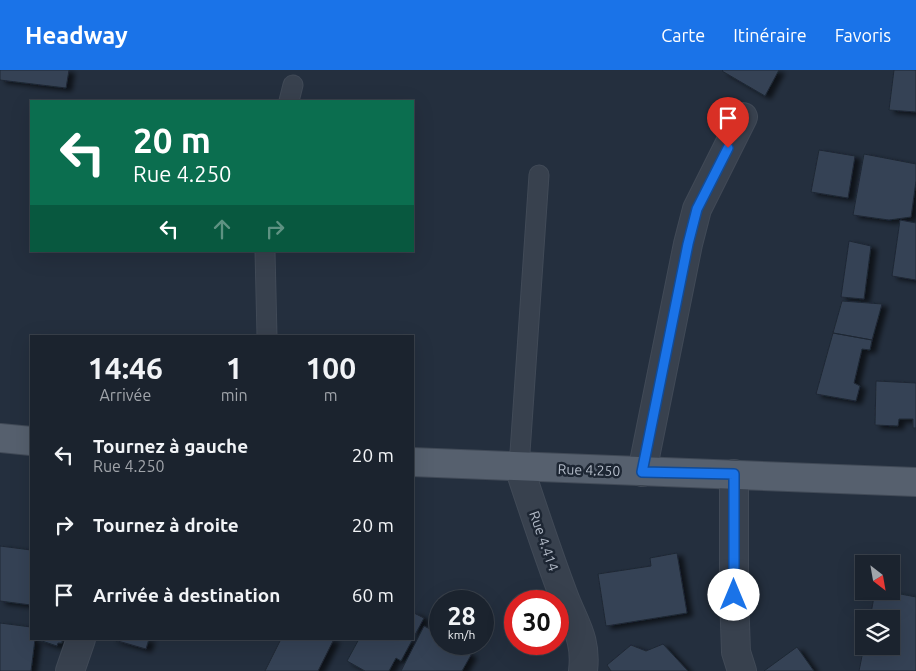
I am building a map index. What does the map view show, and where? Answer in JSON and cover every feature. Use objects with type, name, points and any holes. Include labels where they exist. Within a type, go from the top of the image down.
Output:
[{"type":"main road","points":[[0,438],[30,441]]},
{"type":"main road","name":"Rue 4.250","points":[[414,462],[916,482]]},
{"type":"street","points":[[642,472],[688,244],[697,209],[743,118]]},
{"type":"street","name":"Rue 4.414","points":[[519,467],[563,596],[583,641],[585,659],[583,671]]},
{"type":"street","points":[[734,474],[736,652],[742,671]]},
{"type":"street","points":[[70,671],[81,640]]},
{"type":"lane","points":[[519,467],[539,175]]},
{"type":"lane","points":[[265,252],[267,335]]},
{"type":"building","points":[[0,70],[69,70],[66,88],[0,80]]},
{"type":"building","points":[[723,70],[779,70],[765,96]]},
{"type":"building","points":[[894,70],[916,70],[916,112],[889,110]]},
{"type":"building","points":[[819,150],[855,156],[848,198],[811,192]]},
{"type":"building","points":[[864,154],[916,164],[916,181],[911,217],[889,220],[853,215]]},
{"type":"building","points":[[900,220],[916,223],[916,280],[892,276]]},
{"type":"building","points":[[849,241],[871,246],[864,299],[841,297]]},
{"type":"building","points":[[842,301],[882,304],[872,340],[833,333]]},
{"type":"building","points":[[833,333],[872,340],[870,350],[862,349],[854,383],[860,386],[856,401],[816,394]]},
{"type":"building","points":[[876,381],[916,383],[916,428],[913,428],[913,419],[899,419],[898,426],[875,425]]},
{"type":"building","points":[[0,546],[30,550],[30,605],[0,601]]},
{"type":"building","points":[[677,553],[687,613],[606,626],[598,574],[651,566],[650,558]]},
{"type":"building","points":[[900,594],[916,597],[916,671],[859,671],[862,655],[900,655],[900,610],[872,610],[873,600],[900,600]]},
{"type":"building","points":[[414,613],[424,618],[414,637]]},
{"type":"building","points":[[0,623],[30,627],[30,640],[35,640],[31,671],[0,671]]},
{"type":"building","points":[[424,626],[429,628],[429,655],[471,655],[462,671],[401,671]]},
{"type":"building","points":[[39,640],[62,640],[62,643],[58,643],[57,646]]},
{"type":"building","points":[[114,640],[149,640],[146,649]]},
{"type":"building","points":[[280,640],[334,640],[318,671],[265,671]]},
{"type":"building","points":[[358,640],[412,640],[401,661],[396,658],[389,671],[365,671],[347,661]]},
{"type":"building","points":[[663,644],[688,671],[611,671],[607,665],[631,645],[646,651]]},
{"type":"building","points":[[797,647],[814,671],[764,671]]},
{"type":"route","points":[[728,148],[697,209],[688,244],[642,472],[734,474],[734,595]]}]
